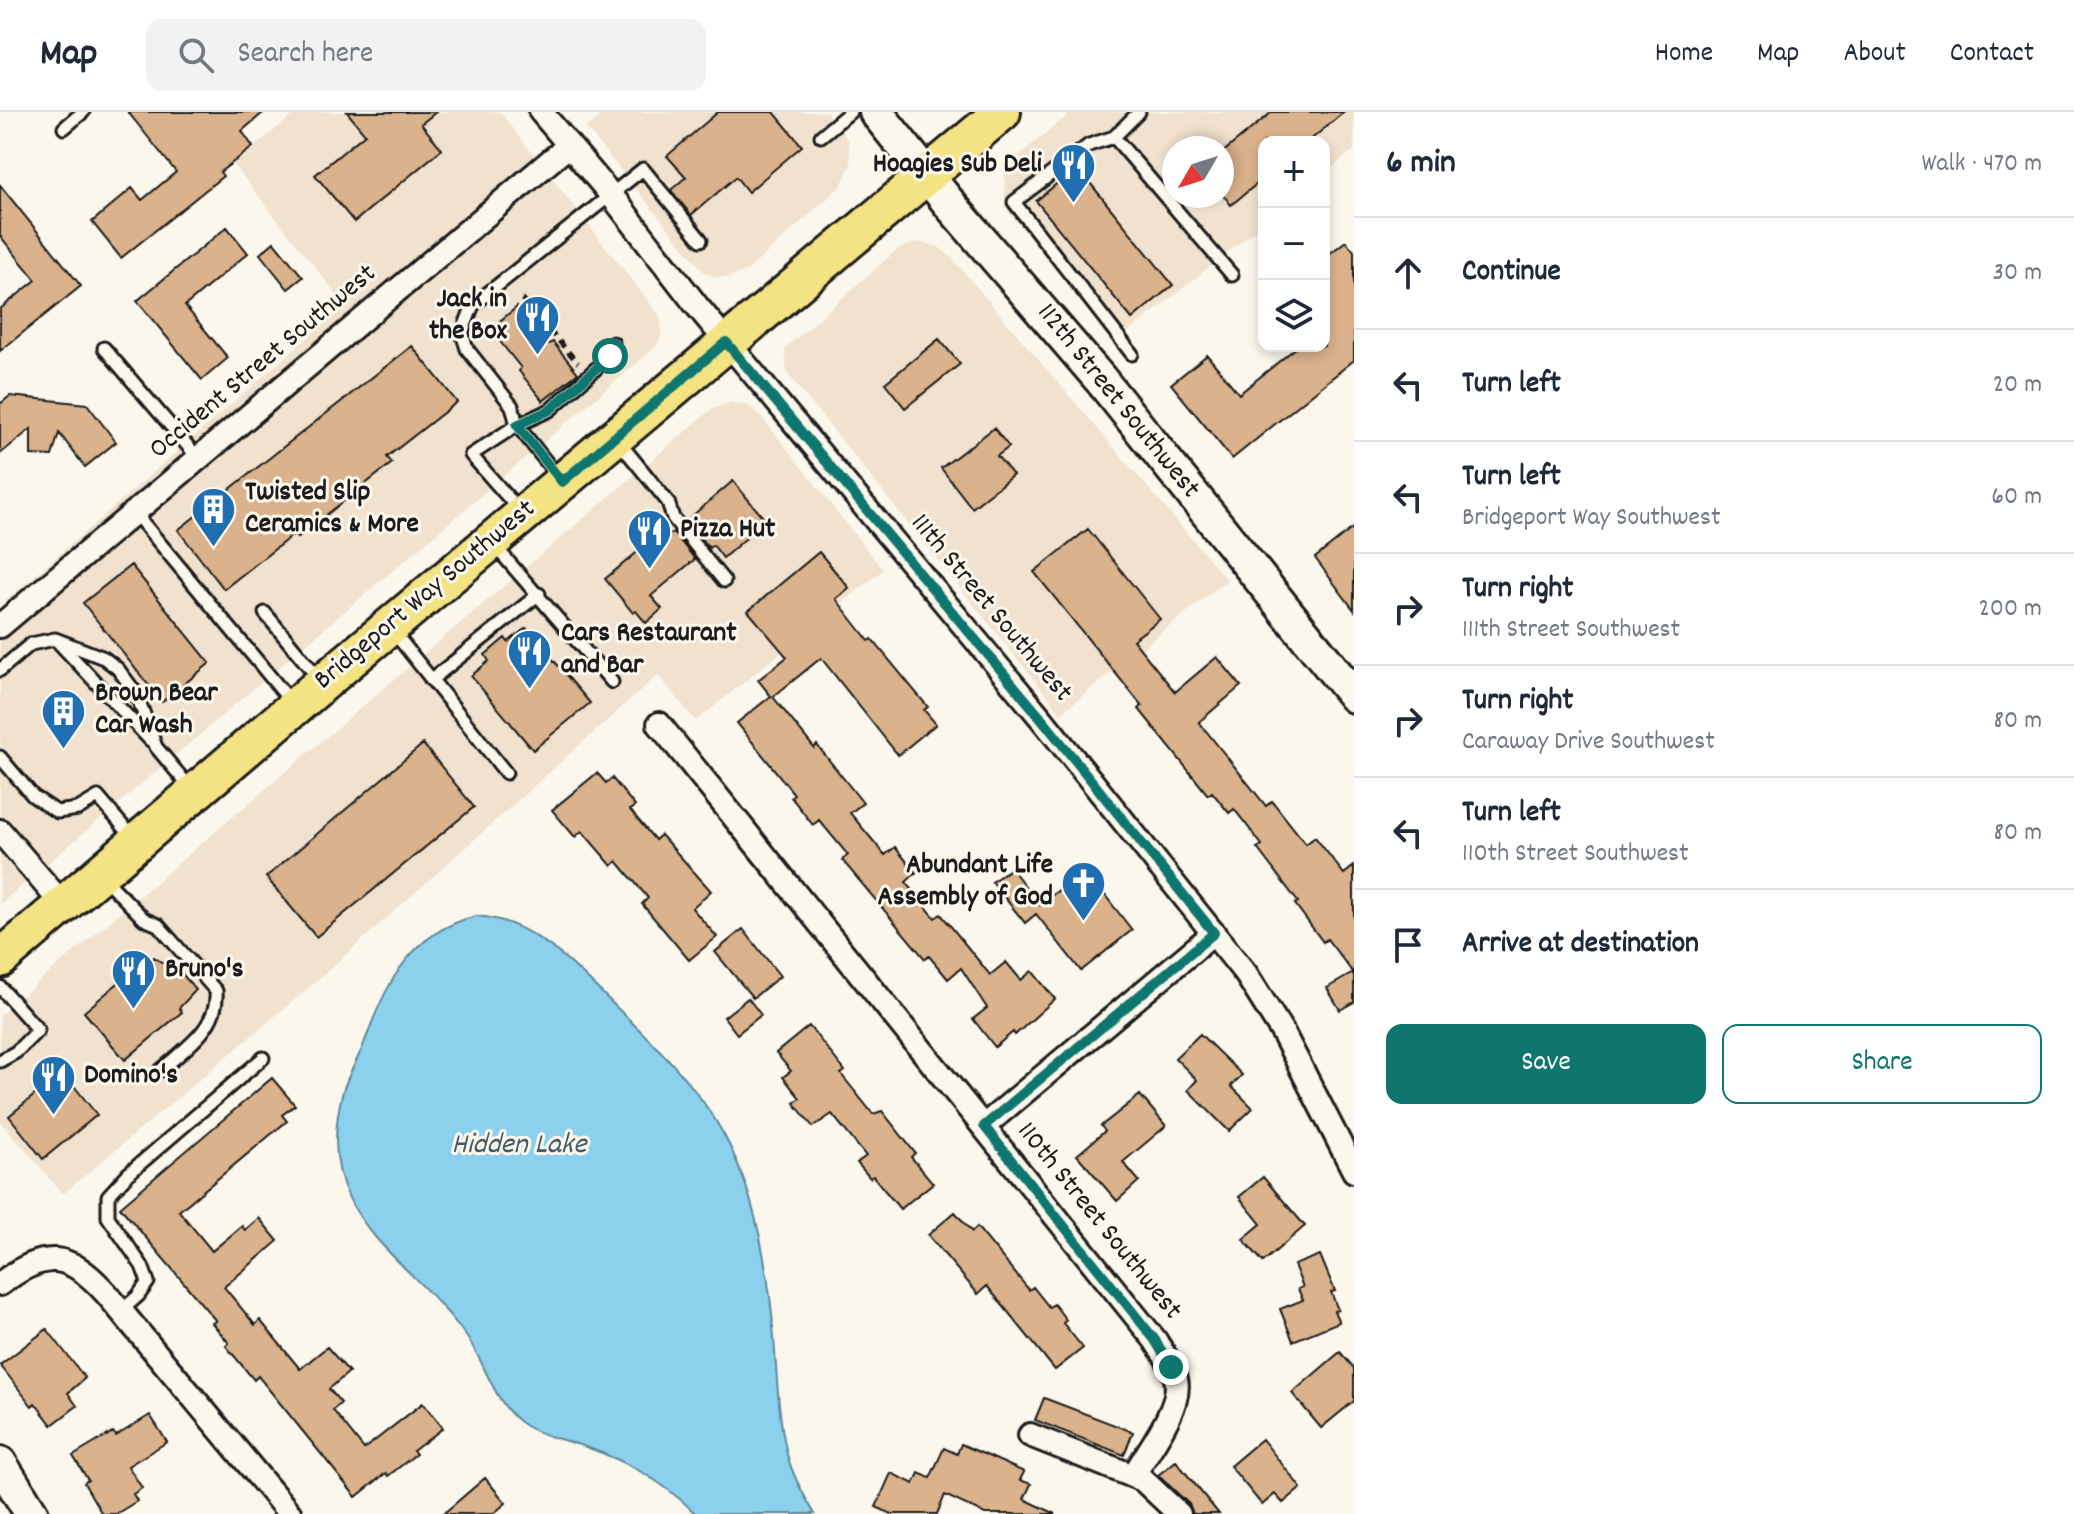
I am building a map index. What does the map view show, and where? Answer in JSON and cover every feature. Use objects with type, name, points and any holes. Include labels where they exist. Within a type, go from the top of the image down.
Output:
[{"type":"main road","name":"Bridgeport Way Southwest","points":[[0,959],[726,342],[1002,112]]},
{"type":"street","name":"111th Street Southwest","points":[[541,112],[612,196],[664,267],[1012,682],[1246,974],[1283,1033],[1354,1171]]},
{"type":"street","name":"112th Street Southwest","points":[[876,112],[1101,380],[1354,696]]},
{"type":"street","name":"Occident Street Southwest","points":[[0,626],[568,146]]},
{"type":"street","name":"110th Street Southwest","points":[[659,724],[1155,1340],[1175,1375],[1177,1392],[1173,1408],[1133,1476]]},
{"type":"street","points":[[0,831],[63,905]]},
{"type":"street","points":[[984,1126],[1214,933]]},
{"type":"street","points":[[0,1284],[34,1262],[49,1258],[59,1259],[93,1278],[290,1514]]},
{"type":"street","points":[[1030,1435],[1143,1480],[1179,1514]]},
{"type":"street","points":[[0,1463],[32,1514]]},
{"type":"lane","points":[[64,128],[83,112]]},
{"type":"lane","points":[[821,136],[850,112]]},
{"type":"lane","points":[[1132,354],[1014,202],[1089,145],[1114,137],[1139,112]]},
{"type":"lane","points":[[1114,137],[1232,275]]},
{"type":"lane","points":[[562,482],[517,425],[512,406],[467,349],[462,333],[473,305],[643,169],[701,240]]},
{"type":"lane","points":[[523,515],[471,455],[517,425],[550,410],[610,356],[613,343]]},
{"type":"lane","points":[[104,348],[198,458]]},
{"type":"lane","points":[[614,437],[668,502],[673,518],[724,581]]},
{"type":"lane","points":[[134,512],[295,707]]},
{"type":"lane","points":[[491,542],[612,682]]},
{"type":"lane","points":[[431,680],[539,594]]},
{"type":"lane","points":[[265,613],[323,684]]},
{"type":"lane","points":[[390,627],[506,773]]},
{"type":"lane","points":[[55,639],[195,793]]},
{"type":"lane","points":[[0,670],[31,644],[55,639],[104,658],[118,669],[136,693],[156,747]]},
{"type":"lane","points":[[0,757],[33,796],[57,812],[78,809],[98,797],[137,843]]},
{"type":"lane","points":[[101,875],[144,919],[158,925],[216,991],[217,1005],[205,1031],[161,1070]]},
{"type":"lane","points":[[0,987],[38,1030],[16,1052],[0,1061]]},
{"type":"lane","points":[[121,1311],[148,1282],[142,1266],[108,1217],[108,1196],[128,1174],[263,1058]]},
{"type":"path","points":[[522,299],[590,376]]},
{"type":"shaded area","points":[[297,112],[500,112],[660,316],[660,340],[656,347],[0,904],[0,606],[345,305],[233,164]]},
{"type":"shaded area","points":[[605,112],[827,112],[848,140],[851,164],[841,186],[748,270],[727,278],[715,277],[704,272],[586,128]]},
{"type":"shaded area","points":[[1072,112],[1354,112],[1354,150],[1330,169],[1330,136],[1258,136],[1258,228],[1116,342],[1005,207],[1005,167]]},
{"type":"shaded area","points":[[917,242],[937,246],[950,256],[1227,580],[1061,713],[787,373],[785,350],[790,344],[898,249]]},
{"type":"shaded area","points":[[731,402],[749,406],[761,416],[883,570],[696,721],[658,675],[305,991],[63,1194],[0,1121],[0,1015],[712,409]]},
{"type":"water","name":"Hidden Lake","points":[[476,916],[514,925],[563,956],[670,1062],[699,1097],[724,1135],[749,1193],[764,1255],[780,1415],[787,1454],[795,1477],[815,1514],[696,1514],[671,1492],[629,1465],[526,1426],[506,1408],[466,1336],[442,1306],[391,1255],[351,1202],[339,1171],[336,1135],[343,1091],[382,999],[392,980],[418,947],[434,934]]},
{"type":"building","points":[[128,112],[264,112],[242,131],[253,147],[220,172],[223,176],[121,258],[92,222],[132,188],[142,200],[176,172]]},
{"type":"building","points":[[347,112],[436,112],[421,124],[442,149],[354,222],[315,175],[365,134]]},
{"type":"building","points":[[718,112],[774,112],[802,146],[748,192],[736,177],[691,215],[671,190],[686,177],[667,156]]},
{"type":"building","points":[[1272,112],[1344,112],[1315,136],[1258,136],[1258,183],[1234,203],[1234,143]]},
{"type":"building","points":[[1077,167],[1173,285],[1132,319],[1036,201]]},
{"type":"building","points":[[0,185],[81,286],[0,351],[0,309],[36,280],[0,236]]},
{"type":"building","points":[[227,227],[248,253],[185,306],[228,358],[202,380],[137,301]]},
{"type":"building","points":[[1346,241],[1354,251],[1354,360],[1232,459],[1171,384],[1207,355],[1239,394],[1291,352],[1330,352],[1330,253]]},
{"type":"building","points":[[274,242],[303,277],[288,289],[260,254]]},
{"type":"building","name":"Jack in the Box","points":[[517,307],[549,344],[553,342],[578,373],[543,401],[490,329]]},
{"type":"building","points":[[939,339],[960,364],[905,408],[885,383]]},
{"type":"building","points":[[412,346],[457,402],[387,457],[392,463],[297,538],[294,534],[224,589],[178,530]]},
{"type":"building","points":[[10,396],[87,404],[116,442],[85,467],[59,433],[52,456],[31,455],[31,429],[0,454],[0,404]]},
{"type":"building","points":[[994,428],[1009,447],[997,456],[1013,475],[972,508],[941,468]]},
{"type":"building","points":[[733,481],[766,521],[723,558],[713,545],[709,548],[686,521]]},
{"type":"building","points":[[1354,527],[1354,610],[1315,558]]},
{"type":"building","name":"Pizza Hut","points":[[665,529],[670,534],[673,532],[695,559],[651,596],[662,609],[646,623],[636,611],[633,613],[605,579]]},
{"type":"building","points":[[1088,529],[1160,619],[1133,640],[1175,692],[1217,657],[1241,686],[1199,722],[1266,806],[1272,801],[1306,844],[1315,837],[1344,874],[1354,866],[1354,1002],[1340,1010],[1327,988],[1353,973],[1327,939],[1323,942],[1295,904],[1298,902],[1257,848],[1262,845],[1234,809],[1229,813],[1212,792],[1208,795],[1139,709],[1142,706],[1034,572]]},
{"type":"building","points":[[819,552],[849,588],[836,599],[928,707],[924,710],[936,724],[898,755],[821,658],[773,697],[814,748],[817,745],[863,803],[850,813],[885,855],[895,847],[916,873],[906,882],[935,918],[941,914],[990,975],[1006,962],[1021,980],[1032,971],[1055,999],[1015,1035],[1013,1032],[995,1047],[973,1019],[987,1008],[961,968],[948,979],[929,956],[925,959],[842,860],[848,855],[819,820],[813,825],[791,797],[794,794],[737,723],[771,696],[758,680],[787,657],[748,611]]},
{"type":"building","points":[[131,565],[210,663],[162,702],[83,603]]},
{"type":"building","name":"Cars Restaurant and Bar","points":[[526,628],[590,703],[533,750],[471,676],[489,661],[485,655],[505,638],[508,642]]},
{"type":"building","points":[[423,744],[474,807],[316,937],[266,877]]},
{"type":"building","points":[[597,773],[606,783],[612,778],[635,806],[630,810],[655,840],[661,835],[711,891],[692,908],[717,937],[689,960],[642,904],[648,898],[617,861],[612,866],[582,831],[575,837],[552,810]]},
{"type":"building","name":"Abundant Life Assembly of God","points":[[1011,868],[1040,905],[1065,885],[1070,891],[1090,876],[1132,930],[1081,971],[1036,914],[1025,923],[992,882]]},
{"type":"building","points":[[743,929],[780,976],[753,998],[715,952]]},
{"type":"building","name":"Bruno's","points":[[154,957],[167,966],[172,962],[196,990],[179,1008],[182,1012],[125,1060],[84,1012]]},
{"type":"building","points":[[748,998],[761,1015],[737,1034],[724,1017]]},
{"type":"building","points":[[809,1026],[845,1071],[841,1074],[873,1114],[882,1111],[915,1153],[911,1157],[933,1183],[900,1209],[873,1176],[870,1178],[857,1163],[866,1156],[832,1114],[813,1127],[794,1103],[800,1098],[783,1077],[791,1071],[776,1053]]},
{"type":"building","points":[[1200,1034],[1242,1075],[1231,1086],[1253,1108],[1229,1131],[1188,1090],[1197,1080],[1175,1058]]},
{"type":"building","name":"Domino's","points":[[63,1072],[97,1115],[43,1159],[9,1116]]},
{"type":"building","points":[[272,1078],[295,1105],[282,1115],[287,1121],[179,1211],[212,1251],[242,1226],[245,1230],[259,1218],[278,1241],[224,1287],[255,1325],[260,1320],[300,1369],[327,1347],[349,1372],[329,1389],[341,1403],[333,1410],[364,1449],[423,1403],[443,1428],[413,1451],[416,1454],[356,1497],[258,1376],[254,1380],[226,1346],[229,1343],[212,1323],[216,1321],[120,1207]]},
{"type":"building","points":[[1140,1095],[1166,1126],[1123,1162],[1139,1181],[1117,1201],[1077,1155],[1105,1131],[1101,1126]]},
{"type":"building","points":[[1263,1177],[1305,1226],[1263,1262],[1243,1239],[1261,1224],[1239,1197]]},
{"type":"building","points":[[955,1212],[972,1232],[977,1227],[1029,1290],[1033,1287],[1049,1307],[1054,1304],[1066,1320],[1063,1323],[1083,1348],[1055,1370],[987,1286],[978,1294],[928,1235]]},
{"type":"building","points":[[1320,1255],[1335,1291],[1331,1292],[1339,1322],[1293,1341],[1280,1309],[1303,1300],[1298,1289],[1303,1287],[1294,1265]]},
{"type":"building","points":[[47,1329],[85,1378],[68,1393],[77,1406],[52,1425],[35,1403],[32,1406],[0,1365]]},
{"type":"building","points":[[1340,1352],[1354,1368],[1354,1401],[1321,1428],[1292,1393]]},
{"type":"building","points":[[1044,1398],[1133,1432],[1124,1455],[1035,1420]]},
{"type":"building","points":[[150,1415],[167,1442],[128,1466],[142,1488],[133,1494],[137,1501],[116,1514],[102,1514],[84,1483],[88,1480],[73,1456],[113,1432],[116,1436]]},
{"type":"building","points":[[1262,1439],[1301,1488],[1283,1503],[1275,1494],[1262,1505],[1230,1466]]},
{"type":"building","points":[[961,1444],[1024,1472],[1020,1480],[1031,1484],[1024,1499],[1056,1514],[985,1514],[945,1495],[937,1514],[891,1514],[876,1507],[891,1473],[914,1484],[919,1473],[930,1478],[944,1448],[957,1454]]},
{"type":"building","points":[[1176,1461],[1219,1514],[1193,1514],[1189,1504],[1158,1475]]},
{"type":"building","points":[[485,1478],[506,1503],[493,1514],[443,1514]]},
{"type":"place","name":"Hoagies Sub Deli","points":[[1073,205]]},
{"type":"place","name":"Jack in the Box","points":[[538,356]]},
{"type":"place","name":"Twisted Slip Ceramics & More","points":[[214,549]]},
{"type":"place","name":"Pizza Hut","points":[[649,570]]},
{"type":"place","name":"Cars Restaurant and Bar","points":[[530,690]]},
{"type":"place","name":"Brown Bear Car Wash","points":[[64,750]]},
{"type":"place","name":"Abundant Life Assembly of God","points":[[1084,922]]},
{"type":"place","name":"Bruno's","points":[[134,1010]]},
{"type":"place","name":"Domino's","points":[[53,1116]]},
{"type":"route","points":[[610,356],[550,410],[517,425],[562,482],[726,342],[1041,718],[1214,933],[984,1126],[1155,1340],[1171,1367]]}]
